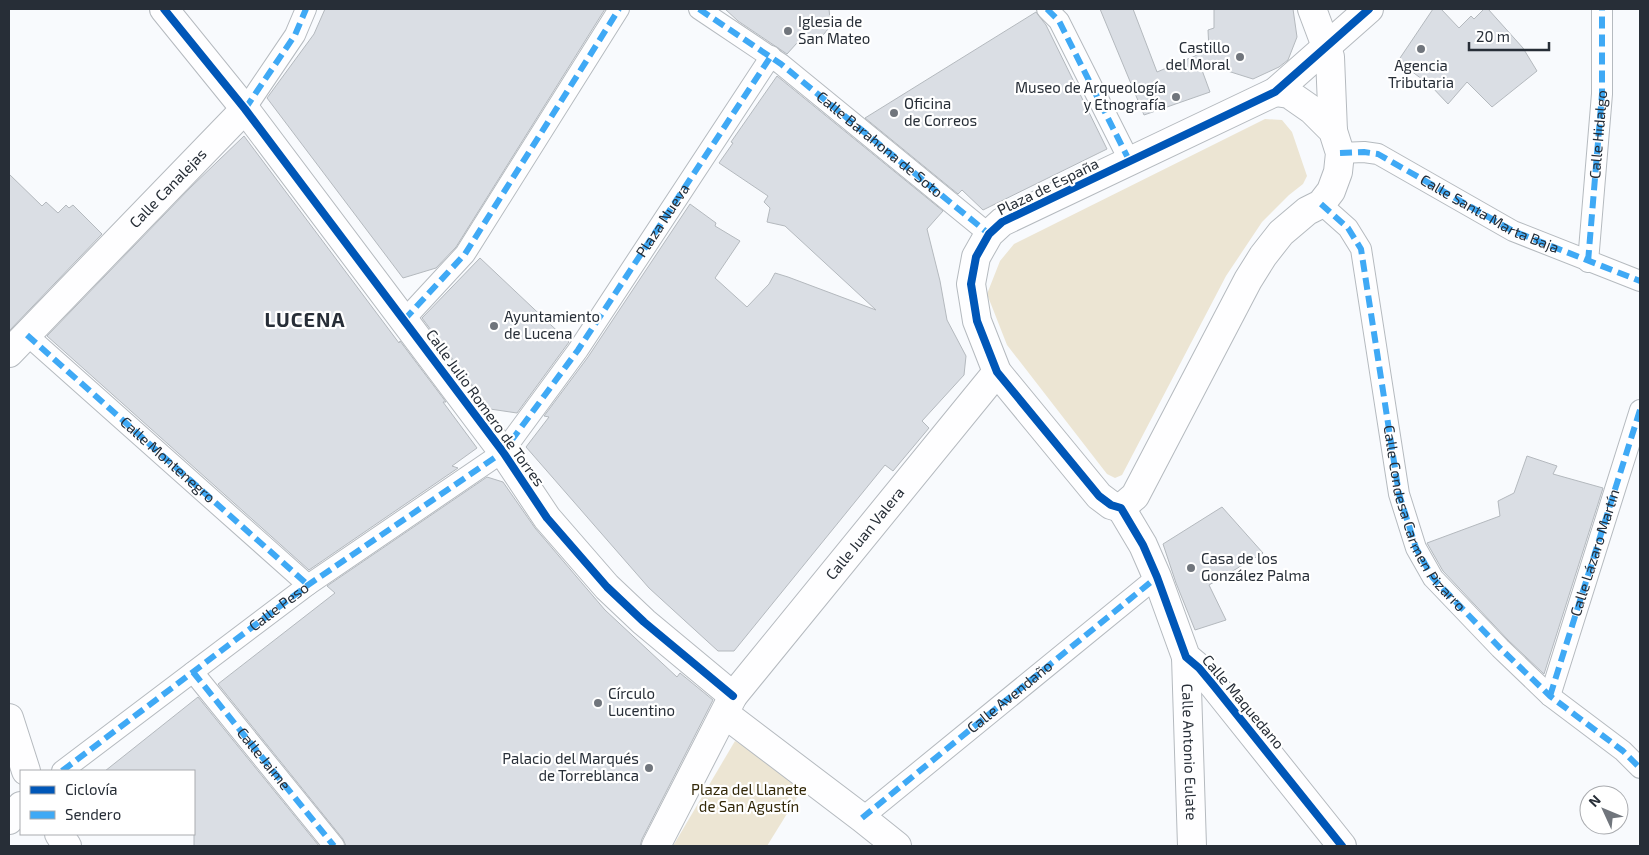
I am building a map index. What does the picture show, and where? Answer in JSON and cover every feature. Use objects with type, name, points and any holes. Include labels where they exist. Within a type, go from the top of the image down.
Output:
[{"type":"street","name":"Calle Julio Romero de Torres","points":[[164,9],[245,108],[503,452],[547,518],[607,587],[729,705],[817,784],[897,846]]},
{"type":"street","name":"Calle Canalejas","points":[[18,344],[245,108],[295,35],[306,9]]},
{"type":"street","points":[[404,320],[465,254],[619,9]]},
{"type":"street","points":[[699,9],[771,56]]},
{"type":"street","points":[[1047,9],[1059,21],[1130,162]]},
{"type":"street","points":[[1121,508],[1135,496],[1248,280],[1263,256],[1281,232],[1307,211],[1321,204],[1331,192],[1338,172],[1330,57],[1312,9]]},
{"type":"street","name":"Plaza de España","points":[[1121,508],[1111,505],[1099,496],[997,372],[977,321],[971,284],[976,257],[989,234],[1002,222],[1275,92],[1369,9]]},
{"type":"street","name":"Calle Hidalgo","points":[[1588,262],[1602,94],[1602,9]]},
{"type":"street","name":"Calle Barahona de Soto","points":[[771,56],[989,234]]},
{"type":"street","name":"Plaza Nueva","points":[[503,452],[578,350],[771,56]]},
{"type":"street","points":[[1275,92],[1289,94],[1312,110],[1336,142]]},
{"type":"street","name":"Calle Santa Marta Baja","points":[[1336,142],[1364,152],[1378,154],[1513,231],[1640,281]]},
{"type":"street","name":"Calle Condesa Carmen Pizarro","points":[[1321,204],[1348,228],[1361,249],[1399,494],[1416,548],[1432,578],[1550,696],[1623,751],[1640,768]]},
{"type":"street","name":"Calle Montenegro","points":[[18,344],[308,586]]},
{"type":"street","name":"Calle Juan Valera","points":[[729,705],[997,372]]},
{"type":"street","name":"Calle Lázaro Martín","points":[[1550,696],[1640,410]]},
{"type":"street","name":"Calle Peso","points":[[63,770],[308,586],[503,452]]},
{"type":"street","name":"Calle Maquedano","points":[[1121,508],[1143,545],[1157,577],[1186,657],[1199,668],[1214,686],[1342,846]]},
{"type":"street","name":"Calle Avendaño","points":[[862,818],[1157,577]]},
{"type":"street","name":"Calle Antonio Eulate","points":[[1186,657],[1192,846]]},
{"type":"street","name":"Calle Jaime","points":[[193,672],[334,846]]},
{"type":"street","name":"Calle Maquedano","points":[[1187,703],[1203,687],[1214,686]]},
{"type":"street","points":[[656,846],[729,705]]},
{"type":"street","points":[[9,718],[26,770]]},
{"type":"street","points":[[9,820],[20,807]]},
{"type":"street","points":[[60,835],[67,846]]},
{"type":"green space","points":[[1265,119],[1282,120],[1292,132],[1307,176],[1303,184],[1262,222],[1226,276],[1122,475],[1115,478],[1107,474],[1007,345],[987,294],[1000,261],[1014,244]]},
{"type":"green space","name":"Plaza del Llanete de San Agustín","points":[[735,741],[806,783],[767,846],[673,846]]},
{"type":"building","points":[[325,9],[605,9],[456,247],[436,268],[403,278],[267,98],[314,34]]},
{"type":"building","name":"Iglesia de San Mateo","points":[[725,9],[829,9],[830,20],[828,29],[819,40],[810,43],[797,43],[787,54],[738,21]]},
{"type":"building","name":"Castillo del Moral","points":[[1100,9],[1133,9],[1157,72],[1209,50],[1208,30],[1214,28],[1214,9],[1293,9],[1297,37],[1288,60],[1279,67],[1253,79],[1199,62],[1210,92],[1144,115]]},
{"type":"building","points":[[1433,9],[1441,9],[1459,28],[1471,16],[1474,19],[1484,9],[1488,9],[1523,48],[1537,71],[1492,107],[1467,82],[1448,104],[1431,86],[1398,61]]},
{"type":"building","points":[[1036,12],[1046,25],[1107,149],[983,210],[962,190],[958,194],[865,118]]},
{"type":"building","points":[[777,76],[943,211],[927,229],[940,281],[947,320],[966,356],[964,375],[922,421],[929,428],[893,471],[885,465],[734,651],[718,651],[649,588],[526,447],[549,417],[544,416],[588,357],[690,204],[716,223],[715,226],[740,241],[715,278],[747,307],[769,284],[775,273],[876,310],[785,226],[767,222],[770,208],[764,202],[768,196],[719,163],[733,143],[731,142]]},
{"type":"building","points":[[244,136],[399,343],[400,341],[446,402],[443,402],[477,448],[452,466],[458,468],[309,570],[47,336],[191,187]]},
{"type":"building","points":[[9,174],[42,206],[46,202],[58,213],[66,205],[69,208],[73,205],[102,234],[9,331]]},
{"type":"building","name":"Ayuntamiento de Lucena","points":[[480,258],[569,342],[517,413],[490,409],[422,318]]},
{"type":"building","points":[[1527,456],[1557,466],[1553,474],[1603,488],[1544,674],[1508,640],[1443,571],[1427,543],[1500,516],[1498,501],[1514,493]]},
{"type":"building","points":[[487,477],[503,482],[535,528],[605,610],[677,677],[680,673],[713,700],[640,846],[346,846],[343,839],[218,684],[335,593],[327,586]]},
{"type":"building","name":"Casa de los González Palma","points":[[1222,507],[1263,553],[1209,585],[1226,620],[1195,630],[1163,544]]},
{"type":"building","points":[[198,697],[319,846],[194,846],[195,770],[106,770]]},
{"type":"marked path","points":[[245,109],[295,35],[306,9]]},
{"type":"marked path","points":[[404,320],[465,254],[619,9]]},
{"type":"marked path","points":[[699,9],[781,64],[989,234]]},
{"type":"marked path","points":[[1047,9],[1059,21],[1130,162]]},
{"type":"marked path","points":[[1588,262],[1602,94],[1602,9]]},
{"type":"marked path","points":[[63,770],[308,585],[503,452],[578,350],[771,56]]},
{"type":"marked path","points":[[1340,153],[1364,152],[1378,154],[1513,231],[1640,281]]},
{"type":"marked path","points":[[1321,204],[1348,228],[1361,249],[1399,494],[1416,548],[1433,578],[1500,648],[1550,696],[1623,751],[1640,768]]},
{"type":"marked path","points":[[27,335],[308,585]]},
{"type":"marked path","points":[[1550,696],[1640,410]]},
{"type":"marked path","points":[[862,818],[1157,577]]},
{"type":"marked path","points":[[193,672],[334,846]]},
{"type":"cycle path","points":[[164,9],[245,109],[503,452],[547,518],[607,587],[644,622],[733,696]]},
{"type":"cycle path","points":[[1342,846],[1214,686],[1199,668],[1186,657],[1157,577],[1143,545],[1121,508],[1111,505],[1099,496],[997,372],[977,321],[971,284],[976,257],[989,234],[1002,222],[1275,92],[1369,9]]},
{"type":"place","name":"Iglesia de San Mateo","points":[[788,31]]},
{"type":"place","name":"Agencia Tributaria","points":[[1421,49]]},
{"type":"place","name":"Castillo del Moral","points":[[1240,57]]},
{"type":"place","name":"Museo de Arqueología y Etnografía","points":[[1176,97]]},
{"type":"place","name":"Oficina de Correos","points":[[894,113]]},
{"type":"place","name":"Ayuntamiento de Lucena","points":[[494,326]]},
{"type":"place","name":"Casa de los González Palma","points":[[1191,568]]},
{"type":"place","name":"Círculo Lucentino","points":[[598,703]]},
{"type":"place","name":"Palacio del Marqués de Torreblanca","points":[[649,768]]},
{"type":"district","name":"LUCENA","points":[[305,320]]}]
